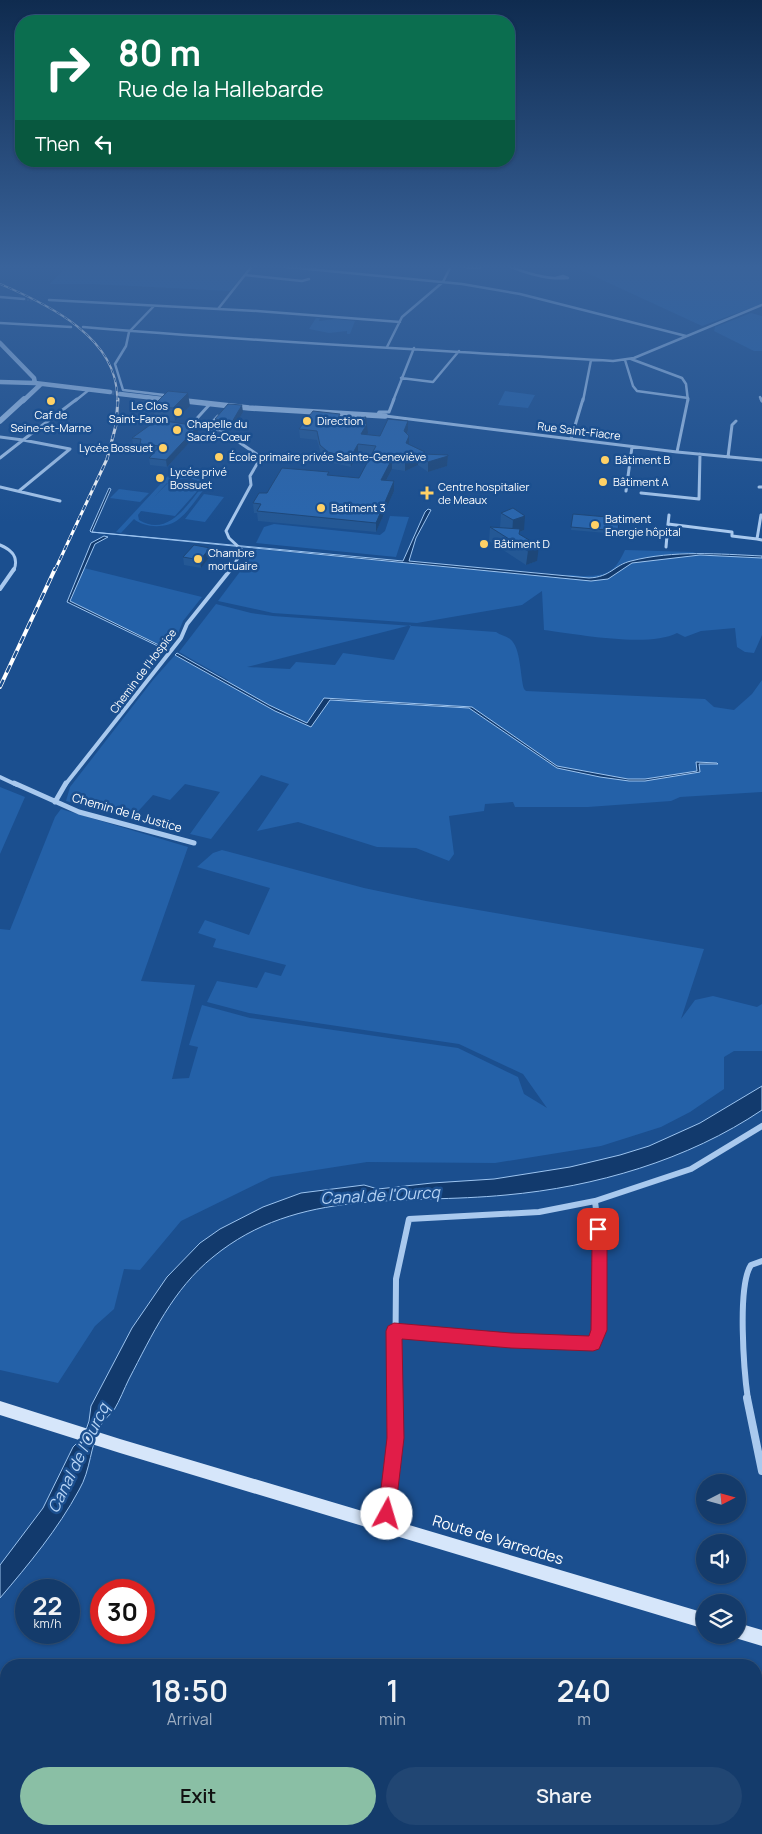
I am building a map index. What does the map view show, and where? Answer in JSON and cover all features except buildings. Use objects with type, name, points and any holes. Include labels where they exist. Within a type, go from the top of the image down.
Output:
[{"type":"main road","name":"Route de Varreddes","points":[[0,1408],[696,1618]]},
{"type":"main road","points":[[746,1633],[762,1637]]},
{"type":"street","points":[[8,352],[38,384]]},
{"type":"street","points":[[123,352],[115,364],[122,389],[125,391],[164,395],[167,397],[165,399]]},
{"type":"street","points":[[120,394],[226,407],[371,415],[385,413],[413,352]]},
{"type":"street","points":[[402,378],[432,382],[458,352]]},
{"type":"street","points":[[468,352],[591,360],[625,360],[648,352]]},
{"type":"street","points":[[630,359],[681,377],[689,389],[677,452]]},
{"type":"street","points":[[571,439],[582,407],[591,360]]},
{"type":"street","points":[[625,360],[633,386],[637,391],[688,398]]},
{"type":"street","points":[[0,382],[110,392]]},
{"type":"street","points":[[0,421],[38,384]]},
{"type":"street","points":[[0,458],[90,390]]},
{"type":"street","points":[[760,397],[762,401]]},
{"type":"street","points":[[190,426],[210,404]]},
{"type":"street","name":"Rue Saint-Fiacre","points":[[385,413],[394,417],[677,452],[762,460]]},
{"type":"street","points":[[182,425],[207,428],[220,414]]},
{"type":"street","points":[[728,457],[732,425],[736,421]]},
{"type":"street","name":"Chemin de l'Hospice","points":[[55,802],[61,790],[181,638],[188,624],[242,555],[242,550],[227,536],[226,531],[251,485],[250,476],[261,457],[222,430],[207,428]]},
{"type":"street","points":[[0,437],[70,449],[19,491]]},
{"type":"street","points":[[626,490],[632,446]]},
{"type":"street","points":[[641,493],[698,498],[700,454]]},
{"type":"street","points":[[0,487],[60,501]]},
{"type":"street","points":[[666,547],[669,514]]},
{"type":"street","points":[[757,539],[760,515]]},
{"type":"street","points":[[668,524],[732,532],[732,536],[762,540]]},
{"type":"street","points":[[0,545],[14,556],[17,565],[12,575],[0,589]]},
{"type":"street","name":"Chemin de la Justice","points":[[0,777],[78,812],[194,843]]},
{"type":"street","points":[[385,1524],[395,1438],[394,1331],[396,1279],[409,1219],[539,1212],[595,1201],[691,1169],[762,1126]]},
{"type":"street","points":[[394,1331],[593,1344],[599,1330],[600,1244],[595,1201]]},
{"type":"street","points":[[762,1261],[752,1264],[746,1272],[742,1328],[745,1384],[750,1422],[762,1471]]},
{"type":"shaded area","points":[[505,391],[535,395],[528,408],[498,405]]},
{"type":"shaded area","points":[[168,476],[172,476],[171,478],[193,476],[206,483],[205,488],[190,508],[174,522],[162,526],[149,526],[134,519],[121,533],[116,532]],"holes":[[[190,478],[200,482],[201,488],[175,518],[158,525],[139,520],[138,515],[141,511],[175,516],[200,488],[168,483],[170,481]]]},
{"type":"shaded area","points":[[119,489],[149,493],[140,502],[110,498]]},
{"type":"shaded area","points":[[204,494],[224,497],[205,522],[185,519]]},
{"type":"shaded area","points":[[390,516],[409,517],[396,557],[256,543],[264,527],[274,524],[380,535],[385,531]]},
{"type":"shaded area","points":[[257,549],[561,578],[570,575],[596,575],[608,572],[617,564],[625,550],[693,552],[700,555],[762,558],[762,635],[754,653],[745,652],[737,647],[735,628],[701,631],[685,637],[677,633],[664,637],[631,640],[544,630],[542,591],[522,605],[417,623],[273,613],[218,601]]},
{"type":"shaded area","points":[[84,568],[202,597],[183,621],[177,636],[168,649],[70,601]]},
{"type":"shaded area","points":[[216,604],[251,613],[273,616],[408,626],[247,667],[290,669],[296,662],[335,665],[343,653],[394,660],[411,626],[496,632],[508,638],[514,643],[516,648],[526,691],[705,699],[714,707],[734,710],[752,694],[762,680],[762,792],[680,797],[671,801],[588,807],[515,807],[513,802],[485,804],[484,811],[449,816],[454,854],[449,861],[416,848],[377,847],[298,822],[257,831],[289,784],[261,775],[211,839],[190,834],[220,792],[185,784],[170,800],[153,795],[133,817],[66,801],[70,787],[153,680],[175,655],[224,683],[228,680],[179,652]]},
{"type":"shaded area","points":[[0,787],[25,797],[0,854]]},
{"type":"shaded area","points":[[61,809],[188,847],[141,981],[195,985],[172,1079],[189,1078],[198,1047],[189,1045],[202,1005],[250,1018],[458,1048],[518,1077],[524,1094],[547,1108],[523,1074],[459,1044],[249,1013],[207,1002],[217,981],[257,988],[265,972],[281,976],[286,965],[213,947],[216,939],[198,933],[205,920],[249,935],[270,888],[197,867],[213,853],[222,850],[364,888],[426,901],[704,949],[681,1019],[695,1000],[713,996],[757,1007],[762,1004],[762,1051],[734,1051],[724,1057],[724,1089],[690,1112],[661,1127],[601,1146],[495,1163],[367,1162],[271,1177],[181,1221],[140,1270],[124,1269],[114,1309],[95,1326],[58,1383],[0,1370],[0,929],[10,930],[55,817]]},
{"type":"water","points":[[109,488],[111,489],[92,532],[403,561],[428,509],[431,510],[416,538],[409,561],[589,578],[607,573],[631,561],[663,555],[713,554],[762,556],[762,558],[700,555],[632,563],[608,579],[591,581],[91,532]]},
{"type":"water","points":[[104,536],[108,537],[95,544],[70,601],[170,652],[67,602],[91,543]]},
{"type":"water","points":[[177,653],[269,705],[307,723],[324,698],[472,707],[557,766],[628,779],[645,779],[697,771],[696,762],[718,764],[699,764],[700,772],[645,781],[600,777],[557,768],[469,708],[330,700],[311,727],[275,711],[175,655]]},
{"type":"water","name":"Canal de l'Ourcq","points":[[762,1086],[762,1110],[733,1128],[703,1143],[672,1157],[640,1168],[607,1178],[540,1191],[468,1198],[353,1204],[316,1209],[280,1219],[246,1235],[213,1257],[186,1283],[146,1346],[114,1410],[101,1425],[97,1433],[83,1482],[62,1519],[0,1598],[0,1565],[43,1508],[73,1447],[84,1436],[91,1406],[132,1328],[167,1277],[200,1243],[220,1229],[263,1207],[301,1193],[364,1185],[378,1189],[494,1179],[570,1167],[649,1146],[700,1123]]},
{"type":"tunnel","points":[[110,392],[120,394]]},
{"type":"railway","points":[[101,352],[107,359],[115,379],[117,401]]},
{"type":"railway","points":[[55,570],[107,459],[116,425],[118,399]]},
{"type":"railway","points":[[0,687],[55,569]]},
{"type":"place","name":"Caf de Seine-et-Marne","points":[[51,401]]},
{"type":"place","name":"Le Clos Saint-Faron","points":[[178,412]]},
{"type":"place","name":"Direction","points":[[307,421]]},
{"type":"place","name":"Chapelle du Sacré-Cœur","points":[[177,430]]},
{"type":"place","name":"Lycée Bossuet","points":[[163,448]]},
{"type":"place","name":"École primaire privée Sainte-Geneviève","points":[[219,457]]},
{"type":"place","name":"Bâtiment B","points":[[605,460]]},
{"type":"place","name":"Lycée privé Bossuet","points":[[160,478]]},
{"type":"place","name":"Bâtiment A","points":[[603,482]]},
{"type":"place","name":"Centre hospitalier de Meaux","points":[[427,493]]},
{"type":"place","name":"Batiment 3","points":[[321,508]]},
{"type":"place","name":"Batiment Energie hôpital","points":[[595,525]]},
{"type":"place","name":"Bâtiment D","points":[[484,544]]},
{"type":"place","name":"Chambre mortuaire","points":[[198,559]]},
{"type":"route","points":[[387,1514],[395,1438],[394,1331],[593,1344],[599,1330],[600,1244],[598,1229]]}]
